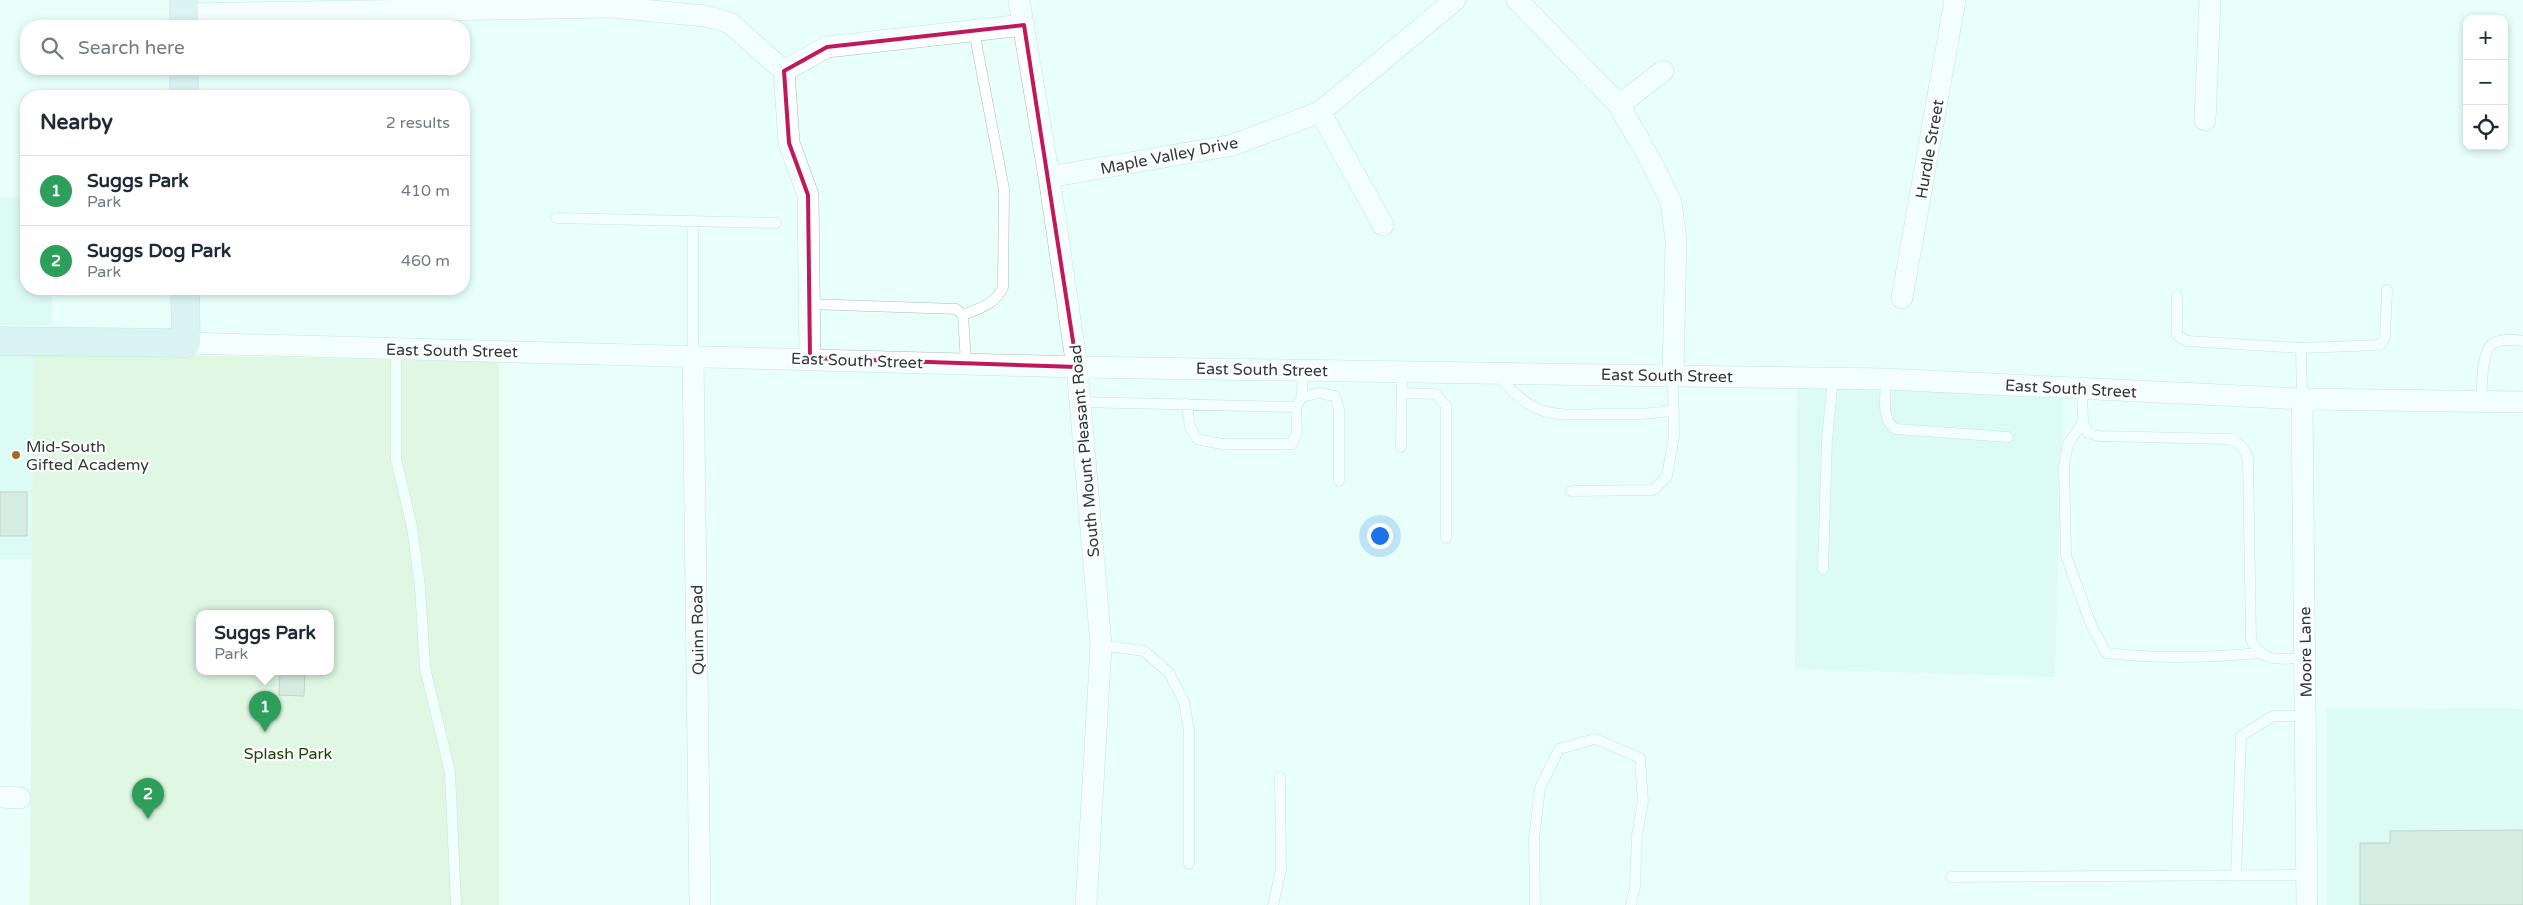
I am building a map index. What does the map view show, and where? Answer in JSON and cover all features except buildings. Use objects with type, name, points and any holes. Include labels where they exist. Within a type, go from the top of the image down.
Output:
[{"type":"street","name":"South Mount Pleasant Road","points":[[1019,0],[1049,177],[1077,367],[1101,645],[1086,905]]},
{"type":"street","name":"Maple Valley Drive","points":[[1049,177],[1233,145],[1320,112],[1454,0]]},
{"type":"street","points":[[1518,0],[1619,105],[1652,163],[1671,202],[1676,240],[1673,375]]},
{"type":"street","name":"Hurdle Street","points":[[1902,298],[1955,0]]},
{"type":"street","points":[[2205,120],[2210,0]]},
{"type":"street","points":[[184,14],[706,8],[730,23],[784,71],[789,143],[808,195],[810,358]]},
{"type":"street","points":[[784,71],[827,47],[1024,25]]},
{"type":"street","points":[[1619,105],[1663,71]]},
{"type":"street","points":[[184,75],[184,90]]},
{"type":"street","points":[[1320,112],[1383,225]]},
{"type":"street","points":[[186,295],[186,343]]},
{"type":"street","name":"East South Street","points":[[0,341],[186,343],[693,355],[1077,367],[1886,379],[2302,399],[2523,402]]},
{"type":"street","name":"Quinn Road","points":[[693,355],[700,905]]},
{"type":"street","name":"Moore Lane","points":[[2302,399],[2307,905]]},
{"type":"lane","points":[[963,315],[986,306],[999,297],[1003,287],[1004,189],[974,31]]},
{"type":"lane","points":[[556,218],[776,223]]},
{"type":"lane","points":[[693,221],[693,355]]},
{"type":"lane","points":[[2177,296],[2177,335],[2187,341],[2301,348],[2380,345],[2385,338],[2387,290]]},
{"type":"lane","points":[[809,304],[956,309],[963,315],[966,363]]},
{"type":"lane","points":[[2481,402],[2486,352],[2492,344],[2502,340],[2523,341]]},
{"type":"lane","points":[[2301,348],[2302,399]]},
{"type":"lane","points":[[396,349],[396,459],[412,527],[420,587],[425,668],[450,772],[456,905]]},
{"type":"lane","points":[[1187,404],[1190,427],[1197,439],[1222,444],[1292,444],[1297,432],[1296,407],[1302,397],[1304,370]]},
{"type":"lane","points":[[1400,448],[1402,371]]},
{"type":"lane","points":[[1495,372],[1521,399],[1531,406],[1562,416],[1646,415],[1674,410]]},
{"type":"lane","points":[[1571,491],[1653,490],[1667,476],[1674,436],[1673,375]]},
{"type":"lane","points":[[1823,569],[1827,440],[1833,378]]},
{"type":"lane","points":[[1886,379],[1886,418],[1890,426],[1896,429],[2008,436]]},
{"type":"lane","points":[[2082,389],[2083,422],[2088,433],[2099,436],[2229,439],[2237,442],[2246,451],[2248,459],[2251,640],[2259,653],[2268,658],[2305,658]]},
{"type":"lane","points":[[1302,397],[1319,392],[1335,396],[1339,409],[1339,482]]},
{"type":"lane","points":[[1402,392],[1436,394],[1446,406],[1446,538]]},
{"type":"lane","points":[[1080,402],[1296,407]]},
{"type":"lane","points":[[2083,422],[2068,444],[2064,466],[2066,556],[2092,627],[2106,653],[2142,657],[2223,657],[2259,653]]},
{"type":"lane","points":[[1101,645],[1144,651],[1169,673],[1184,701],[1189,730],[1189,864]]},
{"type":"lane","points":[[2236,876],[2241,736],[2273,716],[2305,716]]},
{"type":"lane","points":[[1535,905],[1534,840],[1540,788],[1559,749],[1595,739],[1640,758],[1643,802],[1637,835],[1635,887],[1632,905]]},
{"type":"lane","points":[[1272,905],[1281,870],[1280,777]]},
{"type":"lane","points":[[1951,876],[2307,875]]},
{"type":"highlighted area","points":[[1024,25],[1077,367],[810,358],[808,195],[789,143],[784,71],[827,47]]},
{"type":"shaded area","points":[[0,197],[20,197],[20,295],[52,295],[52,325],[0,325]]},
{"type":"shaded area","name":"Mid-South Gifted Academy","points":[[0,351],[33,352],[32,559],[0,559]]},
{"type":"shaded area","points":[[1797,384],[2063,396],[2055,677],[1795,669]]},
{"type":"shaded area","points":[[2327,708],[2523,709],[2523,905],[2327,905]]},
{"type":"green space","name":"Splash Park","points":[[33,352],[499,362],[499,905],[30,905]]},
{"type":"place","name":"Mid-South Gifted Academy","points":[[16,455]]},
{"type":"place","name":"Suggs Park","points":[[265,732]]},
{"type":"place","name":"Suggs Dog Park","points":[[148,819]]}]
